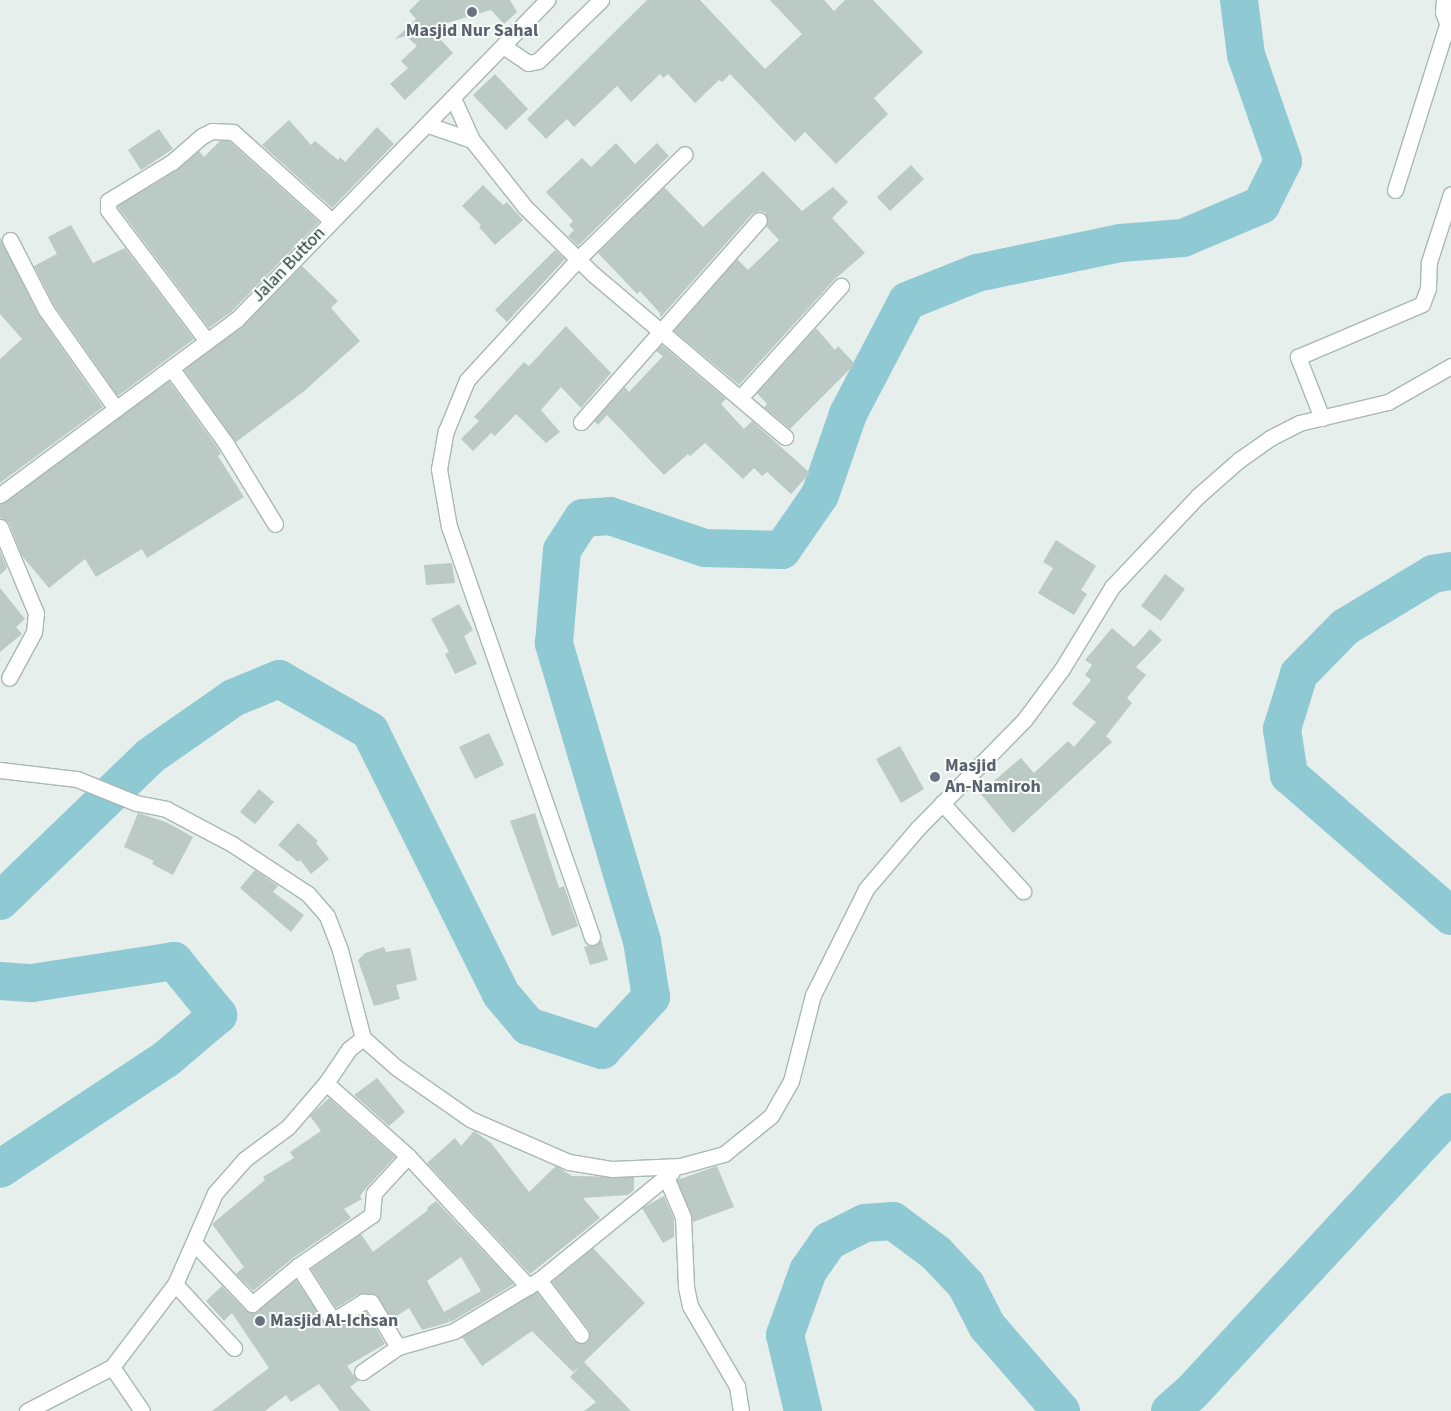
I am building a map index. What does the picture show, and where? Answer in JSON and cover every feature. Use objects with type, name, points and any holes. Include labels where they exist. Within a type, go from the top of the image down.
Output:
[{"type":"street","name":"Jalan Button","points":[[0,495],[237,319],[428,125],[547,0]]},
{"type":"street","points":[[503,46],[528,63],[538,61],[601,0]]},
{"type":"street","points":[[1395,190],[1449,29],[1442,12],[1444,0]]},
{"type":"street","points":[[453,98],[472,140],[525,207],[660,330],[785,437]]},
{"type":"street","points":[[428,125],[472,140]]},
{"type":"street","points":[[207,341],[108,210],[108,201],[172,162],[202,136],[212,131],[233,132],[332,221]]},
{"type":"street","points":[[592,937],[449,527],[439,469],[446,431],[467,380],[579,258],[685,154]]},
{"type":"street","points":[[1322,418],[1298,357],[1422,304],[1428,288],[1430,262],[1451,194]]},
{"type":"street","points":[[581,422],[660,330],[759,220]]},
{"type":"street","points":[[10,240],[46,310],[116,409]]},
{"type":"street","points":[[740,398],[841,286]]},
{"type":"street","points":[[0,770],[76,779],[136,803],[174,814],[232,844],[308,894],[327,916],[340,950],[363,1038],[397,1068],[470,1119],[569,1162],[612,1169],[680,1166],[724,1154],[771,1116],[791,1081],[813,995],[841,933],[866,888],[942,804],[1025,719],[1062,669],[1112,587],[1198,496],[1239,460],[1270,438],[1299,424],[1388,402],[1451,366]]},
{"type":"street","points":[[171,368],[225,442],[275,524]]},
{"type":"street","points":[[0,527],[36,613],[34,632],[9,678]]},
{"type":"street","points":[[942,804],[1023,891]]},
{"type":"street","points":[[26,1411],[112,1367],[132,1344],[174,1284],[195,1244],[215,1193],[245,1159],[288,1127],[326,1083],[349,1049],[363,1038]]},
{"type":"street","points":[[326,1083],[408,1156],[534,1283],[581,1335]]},
{"type":"street","points":[[195,1244],[252,1304],[298,1266],[372,1215],[374,1193],[408,1156]]},
{"type":"street","points":[[362,1372],[398,1347],[454,1331],[534,1283],[680,1166]]},
{"type":"street","points":[[666,1177],[683,1217],[686,1287],[690,1306],[737,1386],[741,1411]]},
{"type":"street","points":[[298,1266],[330,1316],[337,1318],[363,1302],[371,1302],[398,1347]]},
{"type":"street","points":[[174,1284],[234,1348]]},
{"type":"street","points":[[112,1367],[142,1411]]},
{"type":"building","points":[[420,0],[510,0],[517,12],[504,24],[491,10],[430,28],[453,53],[405,100],[390,84],[408,68],[401,61],[417,46],[406,36],[395,39],[416,19],[409,11]]},
{"type":"building","points":[[647,0],[700,0],[765,69],[802,34],[770,0],[824,0],[834,11],[845,0],[873,0],[923,52],[874,98],[888,114],[836,164],[805,132],[795,142],[730,74],[722,82],[719,80],[695,103],[668,74],[663,78],[660,74],[631,102],[617,86],[574,127],[567,119],[546,139],[527,119]]},
{"type":"building","points":[[495,74],[528,109],[506,130],[473,95]]},
{"type":"building","points":[[289,120],[311,145],[315,141],[338,160],[340,157],[345,162],[377,127],[394,144],[332,208],[262,145]]},
{"type":"building","points":[[159,129],[173,149],[141,170],[128,150]]},
{"type":"building","points":[[220,141],[229,141],[319,222],[231,312],[209,328],[117,206],[177,170],[199,151],[204,157]]},
{"type":"building","points":[[616,143],[635,164],[657,143],[669,156],[578,246],[568,236],[574,230],[569,225],[573,221],[546,192],[582,158],[591,167]]},
{"type":"building","points":[[911,165],[924,179],[890,211],[877,197]]},
{"type":"building","points":[[763,171],[802,211],[833,187],[848,202],[832,218],[865,253],[834,280],[739,385],[674,331],[737,259],[748,270],[779,240],[766,226],[766,213],[760,211],[752,214],[660,318],[660,313],[640,291],[637,294],[598,253],[664,187],[703,227]]},
{"type":"building","points":[[483,185],[503,205],[507,202],[523,220],[495,245],[479,227],[481,225],[462,206]]},
{"type":"building","points":[[71,225],[93,263],[125,248],[194,339],[118,396],[54,305],[34,266],[57,254],[48,237]]},
{"type":"building","points":[[0,237],[38,314],[103,407],[0,483],[0,359],[22,339],[0,314]]},
{"type":"building","points":[[555,250],[565,259],[507,322],[495,310]]},
{"type":"building","points":[[302,266],[338,301],[331,308],[360,341],[303,392],[236,442],[184,370],[243,326]]},
{"type":"building","points":[[566,326],[611,373],[581,408],[561,387],[541,410],[560,432],[546,443],[516,414],[495,436],[491,433],[473,451],[461,439],[479,421],[474,417],[524,362],[529,366]]},
{"type":"building","points":[[816,328],[835,350],[838,346],[855,364],[790,429],[764,407],[767,404],[757,393]]},
{"type":"building","points":[[662,345],[726,399],[721,404],[744,429],[752,421],[810,473],[791,494],[767,472],[762,476],[754,468],[743,479],[705,443],[690,456],[688,454],[664,475],[607,415],[598,425],[594,421],[625,387],[629,392],[663,356],[656,351]]},
{"type":"building","points":[[169,381],[217,447],[221,454],[218,456],[244,497],[147,558],[142,549],[96,577],[85,559],[49,588],[22,556],[9,523],[0,518],[0,504]]},
{"type":"building","points":[[1056,540],[1096,566],[1081,590],[1087,594],[1074,615],[1038,593],[1053,568],[1043,562]]},
{"type":"building","points":[[0,551],[7,568],[0,575]]},
{"type":"building","points":[[452,563],[455,583],[426,585],[424,565]]},
{"type":"building","points":[[1165,574],[1185,589],[1161,621],[1141,606]]},
{"type":"building","points":[[0,588],[25,619],[16,627],[22,634],[0,652]]},
{"type":"building","points":[[459,604],[473,630],[464,636],[477,664],[455,674],[445,654],[449,652],[431,619]]},
{"type":"building","points":[[1112,628],[1134,647],[1150,629],[1162,640],[1136,667],[1146,675],[1127,698],[1132,703],[1106,736],[1112,742],[1013,833],[980,793],[1021,758],[1034,773],[1068,741],[1074,747],[1096,722],[1072,704],[1091,680],[1085,675],[1092,665],[1085,660]]},
{"type":"building","points":[[489,733],[504,765],[475,779],[459,747]]},
{"type":"building","points":[[900,746],[924,789],[901,803],[876,759]]},
{"type":"building","points":[[259,789],[274,802],[255,824],[240,812]]},
{"type":"building","points":[[138,813],[166,822],[193,837],[173,875],[152,864],[154,861],[124,847]]},
{"type":"building","points":[[535,813],[559,888],[564,886],[578,926],[552,936],[510,821]]},
{"type":"building","points":[[298,823],[318,841],[316,843],[329,859],[311,874],[300,860],[298,862],[278,845]]},
{"type":"building","points":[[255,870],[278,886],[273,892],[304,915],[291,932],[240,888]]},
{"type":"building","points":[[602,941],[608,960],[590,965],[584,947]]},
{"type":"building","points":[[384,947],[386,952],[410,948],[417,980],[396,985],[400,999],[374,1006],[358,960],[365,953]]},
{"type":"building","points":[[377,1078],[405,1112],[389,1126],[354,1095]]},
{"type":"building","points":[[329,1098],[395,1157],[367,1187],[360,1196],[362,1199],[344,1209],[351,1218],[293,1258],[253,1291],[236,1274],[244,1267],[212,1224],[265,1180],[263,1177],[294,1158],[290,1152],[321,1131],[310,1116]]},
{"type":"building","points":[[474,1131],[491,1143],[529,1192],[556,1166],[572,1176],[634,1177],[634,1190],[628,1195],[583,1198],[600,1218],[530,1274],[427,1163],[455,1138],[461,1146]]},
{"type":"building","points":[[717,1166],[734,1207],[693,1222],[677,1180]]},
{"type":"building","points":[[664,1196],[674,1219],[674,1237],[663,1243],[642,1208]]},
{"type":"building","points":[[436,1201],[514,1284],[451,1322],[448,1318],[450,1322],[422,1330],[409,1308],[392,1319],[375,1294],[359,1294],[336,1308],[311,1269],[361,1234],[373,1252],[428,1210],[427,1208]],"holes":[[[461,1257],[481,1291],[444,1312],[427,1281]]]},
{"type":"building","points":[[593,1248],[645,1303],[584,1362],[631,1411],[584,1411],[596,1402],[570,1377],[580,1366],[573,1372],[532,1331],[482,1366],[462,1337],[537,1292],[574,1341],[586,1343],[590,1338],[589,1330],[552,1282]]},
{"type":"building","points":[[296,1280],[327,1325],[339,1327],[366,1311],[385,1344],[347,1366],[358,1381],[350,1387],[371,1411],[340,1411],[319,1384],[291,1402],[286,1395],[265,1411],[212,1411],[269,1368],[232,1313],[224,1321],[206,1301],[222,1286],[245,1310],[254,1313]]},
{"type":"waterway","points":[[0,901],[150,756],[233,698],[279,679],[370,731],[501,994],[528,1026],[602,1050],[651,997],[642,941],[554,643],[562,550],[583,518],[610,516],[705,548],[782,550],[820,495],[848,414],[907,301],[977,273],[1121,243],[1183,238],[1261,205],[1283,161],[1246,55],[1239,0]]},
{"type":"waterway","points":[[1451,571],[1433,574],[1345,627],[1299,674],[1282,729],[1289,775],[1451,916]]},
{"type":"waterway","points":[[0,981],[32,983],[174,961],[218,1015],[166,1059],[0,1169]]},
{"type":"waterway","points":[[1170,1411],[1191,1393],[1451,1112]]},
{"type":"waterway","points":[[803,1411],[785,1335],[808,1271],[829,1241],[865,1223],[893,1221],[936,1253],[966,1285],[987,1326],[1061,1411]]},
{"type":"place","name":"Masjid Nur Sahal","points":[[472,12]]},
{"type":"place","name":"Masjid An-Namiroh","points":[[935,777]]},
{"type":"place","name":"Masjid Al-Ichsan","points":[[260,1321]]}]
